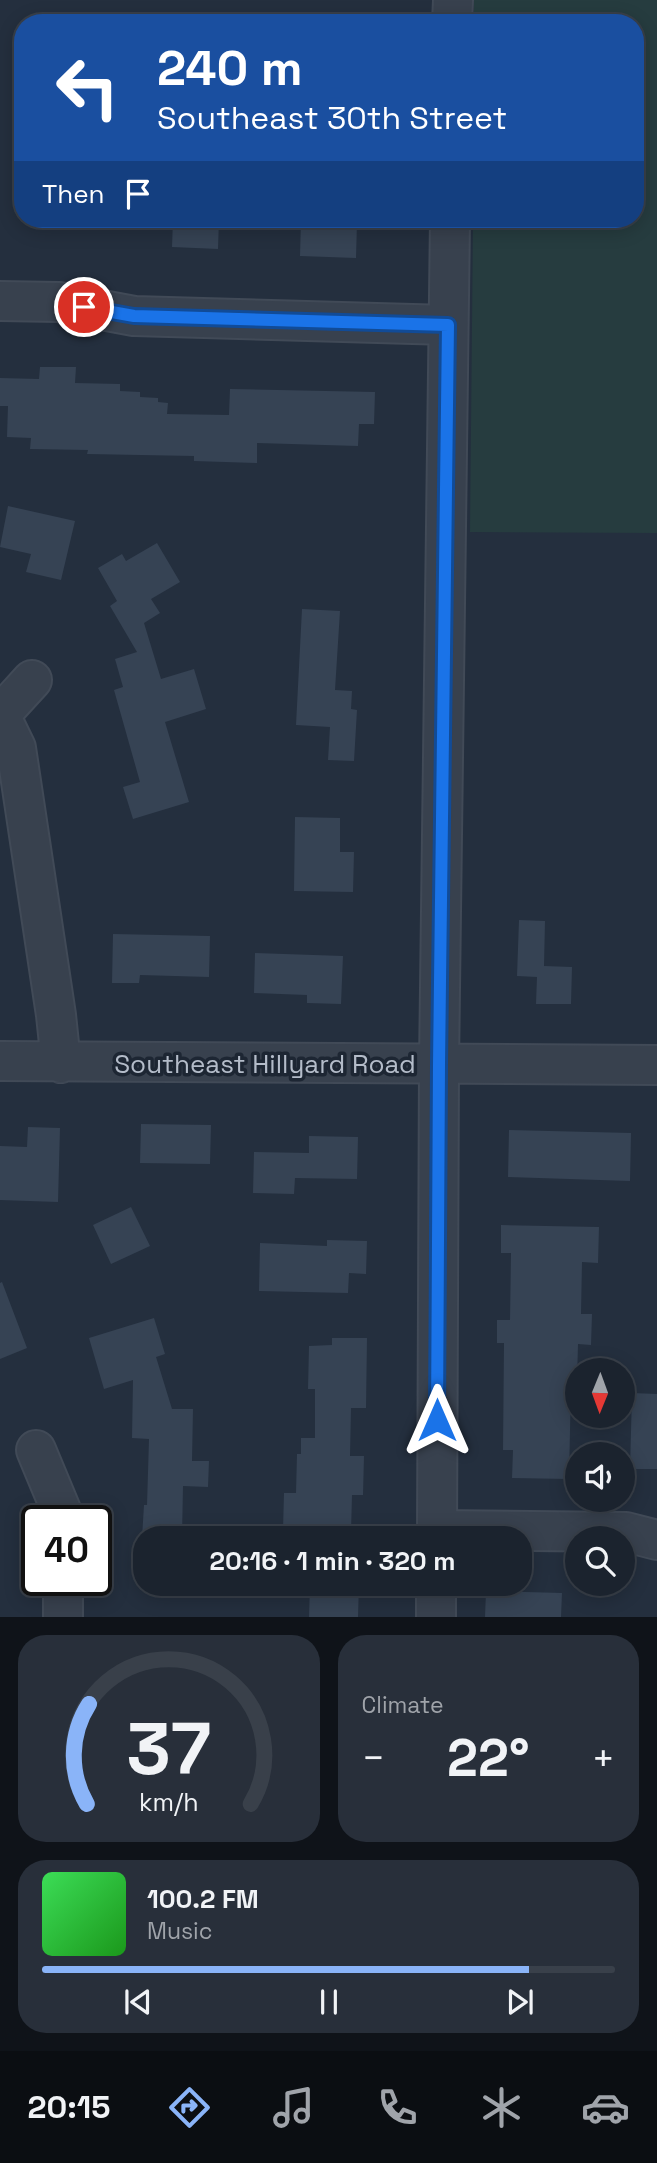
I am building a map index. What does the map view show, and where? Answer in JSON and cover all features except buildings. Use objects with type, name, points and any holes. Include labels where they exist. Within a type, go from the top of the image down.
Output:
[{"type":"street","points":[[437,1526],[439,1065],[450,228]]},
{"type":"street","points":[[0,301],[59,302],[134,316],[448,325]]},
{"type":"street","points":[[32,680],[0,715],[16,748],[61,1063]]},
{"type":"street","name":"Southeast Hillyard Road","points":[[0,1061],[657,1065]]},
{"type":"street","points":[[36,1450],[59,1505]]},
{"type":"street","points":[[532,1533],[626,1532],[657,1540]]},
{"type":"street","points":[[63,1596],[63,1617]]},
{"type":"street","points":[[436,1596],[436,1617]]},
{"type":"green space","points":[[474,0],[657,0],[657,533],[470,532],[473,228],[644,228],[644,14],[474,14]]},
{"type":"route","points":[[84,307],[134,316],[448,325],[437,1420]]}]
